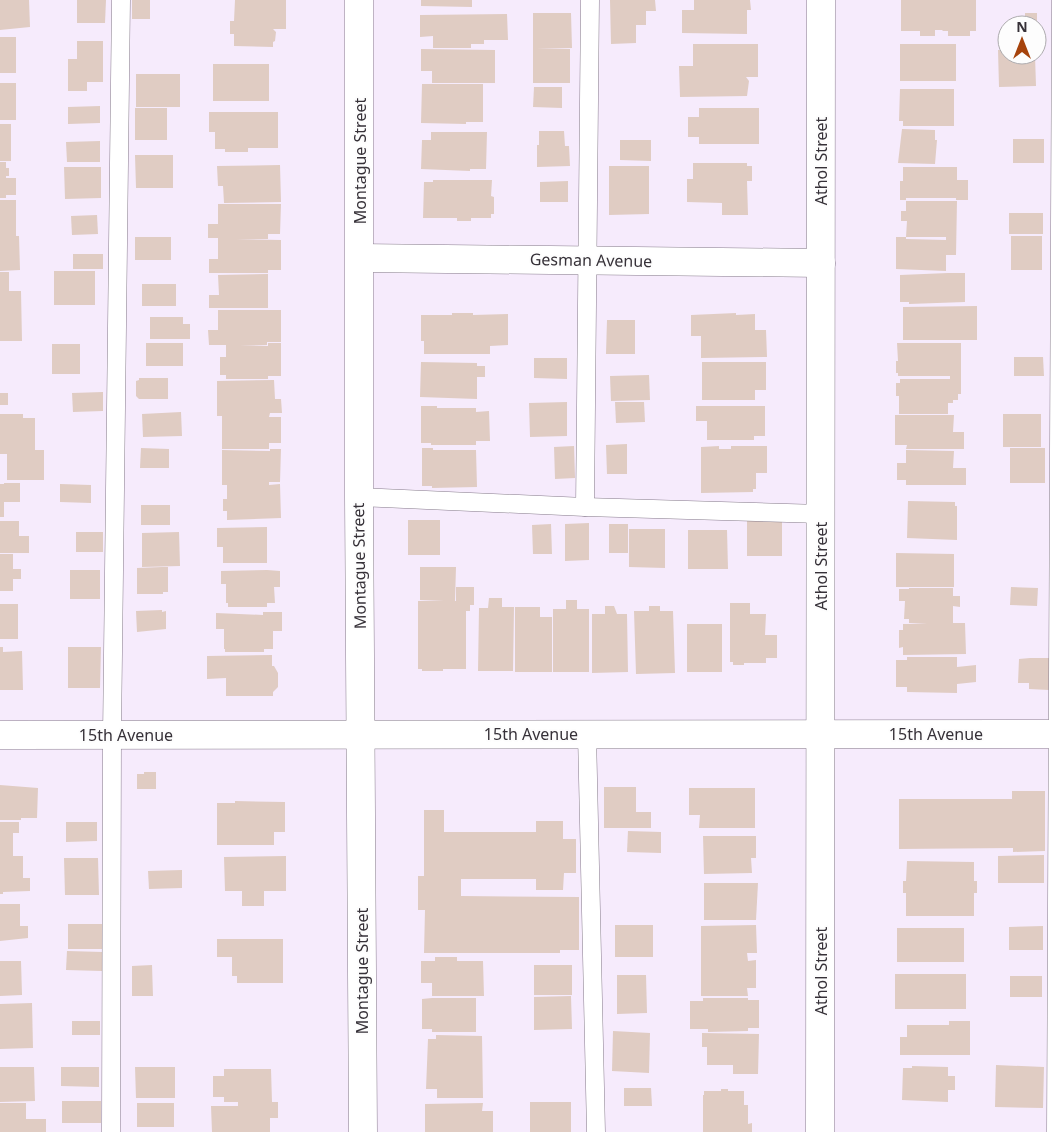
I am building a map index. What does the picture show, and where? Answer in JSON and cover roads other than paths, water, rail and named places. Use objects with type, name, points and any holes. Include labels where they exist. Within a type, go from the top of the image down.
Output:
[{"type":"street","name":"Montague Street","points":[[360,0],[359,497],[363,1132]]},
{"type":"street","name":"Athol Street","points":[[820,1132],[821,0]]},
{"type":"street","name":"Gesman Avenue","points":[[360,258],[821,263]]},
{"type":"street","name":"15th Avenue","points":[[0,735],[1060,734]]},
{"type":"lane","points":[[111,1132],[112,735],[121,0]]},
{"type":"lane","points":[[585,507],[590,0]]},
{"type":"lane","points":[[1056,1132],[1060,734],[1061,0]]},
{"type":"lane","points":[[359,497],[585,507],[821,514]]},
{"type":"lane","points":[[586,734],[596,1132]]}]
